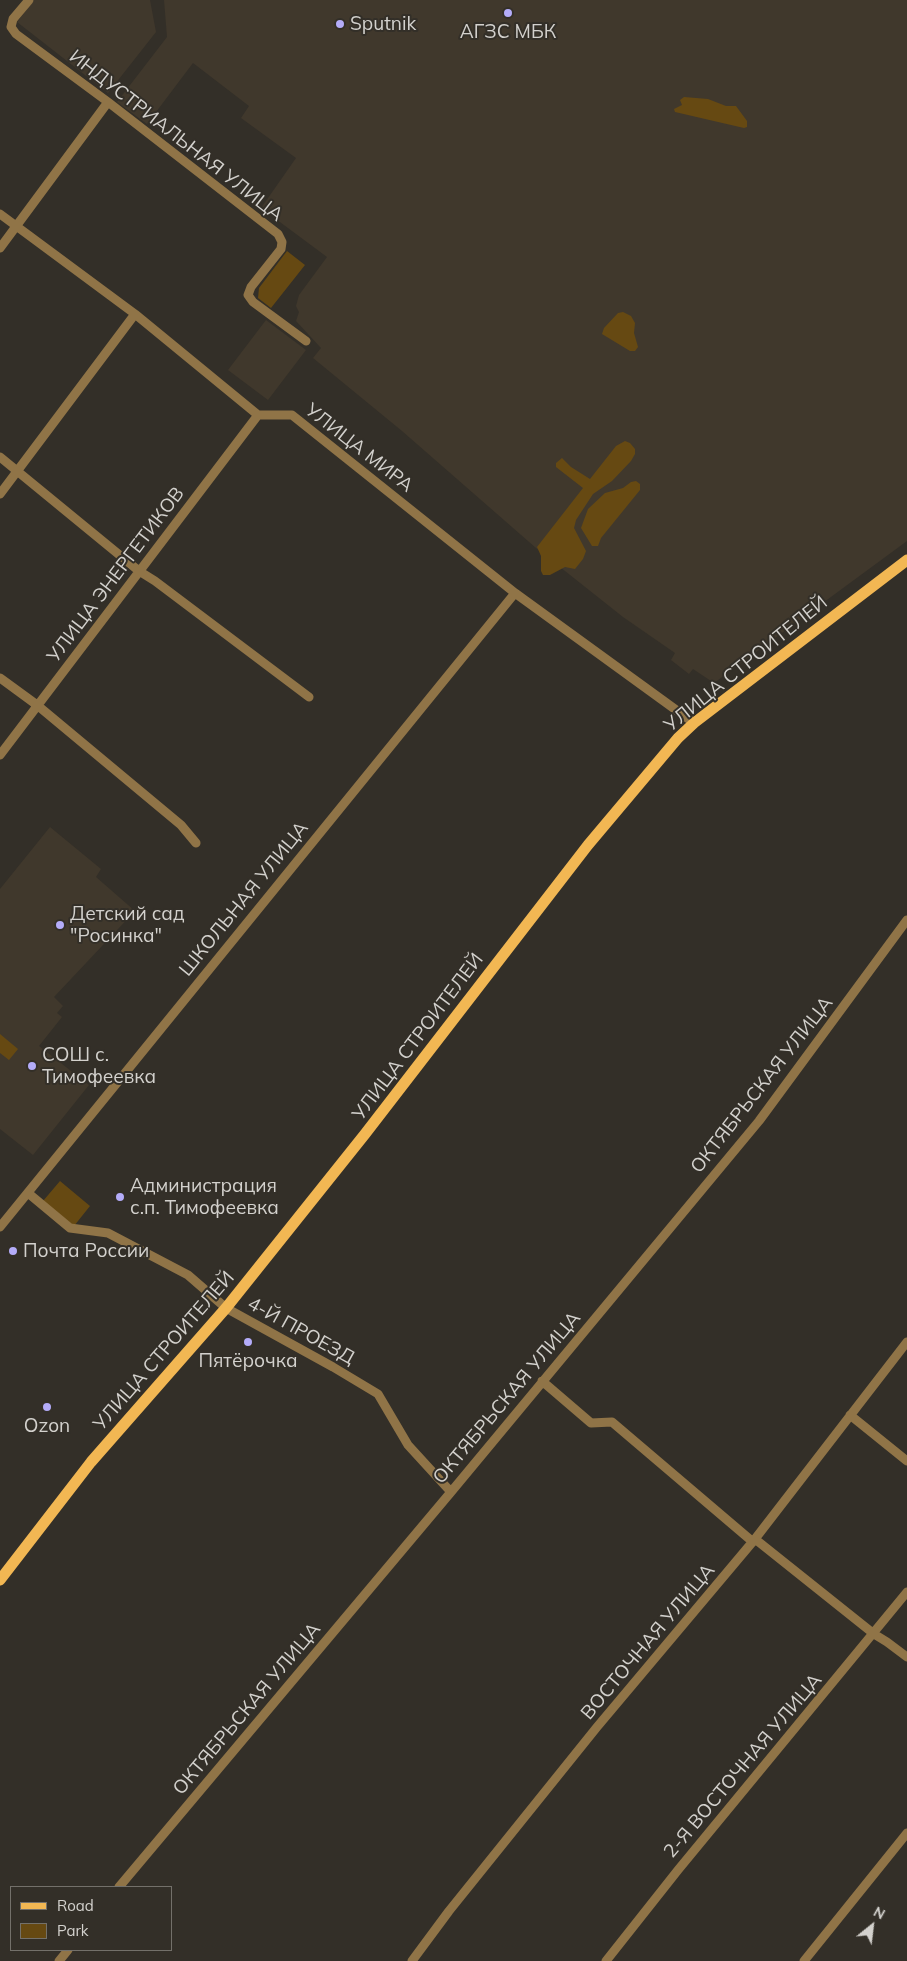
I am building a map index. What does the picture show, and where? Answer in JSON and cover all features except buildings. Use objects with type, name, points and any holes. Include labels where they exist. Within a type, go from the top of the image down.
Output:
[{"type":"main road","name":"УЛИЦА СТРОИТЕЛЕЙ","points":[[0,1580],[91,1462],[226,1308],[365,1134],[588,845],[678,738],[694,723],[907,560]]},
{"type":"street","name":"ИНДУСТРИАЛЬНАЯ УЛИЦА","points":[[29,0],[13,19],[11,27],[16,34],[108,102],[278,234],[282,242],[281,249],[251,287],[248,295],[253,302],[306,341]]},
{"type":"street","points":[[0,248],[108,102]]},
{"type":"street","points":[[0,214],[135,314],[258,415]]},
{"type":"street","points":[[0,494],[135,314]]},
{"type":"street","name":"УЛИЦА МИРА","points":[[258,415],[292,414],[515,593],[694,723]]},
{"type":"street","name":"УЛИЦА ЭНЕРГЕТИКОВ","points":[[0,755],[258,415]]},
{"type":"street","points":[[0,457],[139,571],[155,581],[309,698]]},
{"type":"street","name":"ШКОЛЬНАЯ УЛИЦА","points":[[0,1227],[262,901],[515,593]]},
{"type":"street","points":[[0,678],[37,705],[181,825],[196,843]]},
{"type":"street","name":"ОКТЯБРЬСКАЯ УЛИЦА","points":[[120,1886],[759,1121],[907,920]]},
{"type":"street","name":"4-Й ПРОЕЗД","points":[[28,1193],[70,1228],[108,1233],[188,1275],[226,1308],[334,1367],[378,1394],[408,1445],[450,1492]]},
{"type":"street","name":"ВОСТОЧНАЯ УЛИЦА","points":[[412,1961],[449,1911],[597,1727],[754,1540],[907,1342]]},
{"type":"street","points":[[542,1381],[591,1423],[612,1422],[754,1540],[874,1634],[907,1657]]},
{"type":"street","points":[[850,1416],[907,1460]]},
{"type":"street","name":"2-Я ВОСТОЧНАЯ УЛИЦА","points":[[606,1961],[678,1870],[907,1592]]},
{"type":"street","points":[[804,1961],[907,1833]]},
{"type":"street","points":[[59,1961],[67,1951]]},
{"type":"shaded area","points":[[34,0],[150,0],[156,32],[108,93],[17,22]]},
{"type":"shaded area","points":[[164,0],[907,0],[907,541],[714,683],[693,669],[689,674],[671,660],[675,653],[623,617],[536,548],[402,431],[313,358],[321,348],[296,321],[299,312],[296,306],[299,295],[327,257],[261,208],[296,158],[241,118],[249,106],[193,63],[147,124],[117,102],[167,37]]},
{"type":"shaded area","points":[[266,320],[306,350],[268,400],[228,370]]},
{"type":"shaded area","points":[[50,827],[101,869],[96,877],[135,911],[54,997],[63,1006],[57,1013],[62,1017],[39,1046],[89,1085],[33,1155],[0,1129],[0,889]]},
{"type":"green space","points":[[684,97],[708,99],[726,106],[736,106],[747,121],[747,127],[744,128],[675,112],[674,109],[682,105],[680,100]]},
{"type":"green space","points":[[287,251],[305,265],[271,308],[258,298],[259,288]]},
{"type":"green space","points":[[623,312],[631,316],[635,323],[634,333],[638,347],[635,351],[630,351],[602,334],[604,328],[618,313]]},
{"type":"green space","points":[[625,441],[630,443],[635,449],[635,454],[631,461],[612,481],[593,494],[576,520],[574,528],[586,551],[583,559],[575,569],[565,567],[550,575],[543,575],[541,571],[541,556],[537,547],[583,488],[556,467],[556,463],[562,458],[571,467],[590,479],[616,446]]},
{"type":"green space","points":[[636,481],[640,484],[640,490],[601,538],[598,546],[592,546],[581,528],[588,509],[605,493],[623,488]]},
{"type":"green space","points":[[0,1034],[18,1049],[9,1060],[0,1053]]},
{"type":"green space","points":[[60,1181],[90,1206],[74,1226],[43,1201]]},
{"type":"place","name":"АГЗС МБК","points":[[508,13]]},
{"type":"place","name":"Sputnik","points":[[340,24]]},
{"type":"place","name":"Детский сад \"Росинка\"","points":[[60,925]]},
{"type":"place","name":"СОШ с. Тимофеевка","points":[[32,1066]]},
{"type":"place","name":"Администрация с.п. Тимофеевка","points":[[120,1197]]},
{"type":"place","name":"Почта России","points":[[13,1251]]},
{"type":"place","name":"Пятёрочка","points":[[248,1342]]},
{"type":"place","name":"Ozon","points":[[47,1407]]}]
